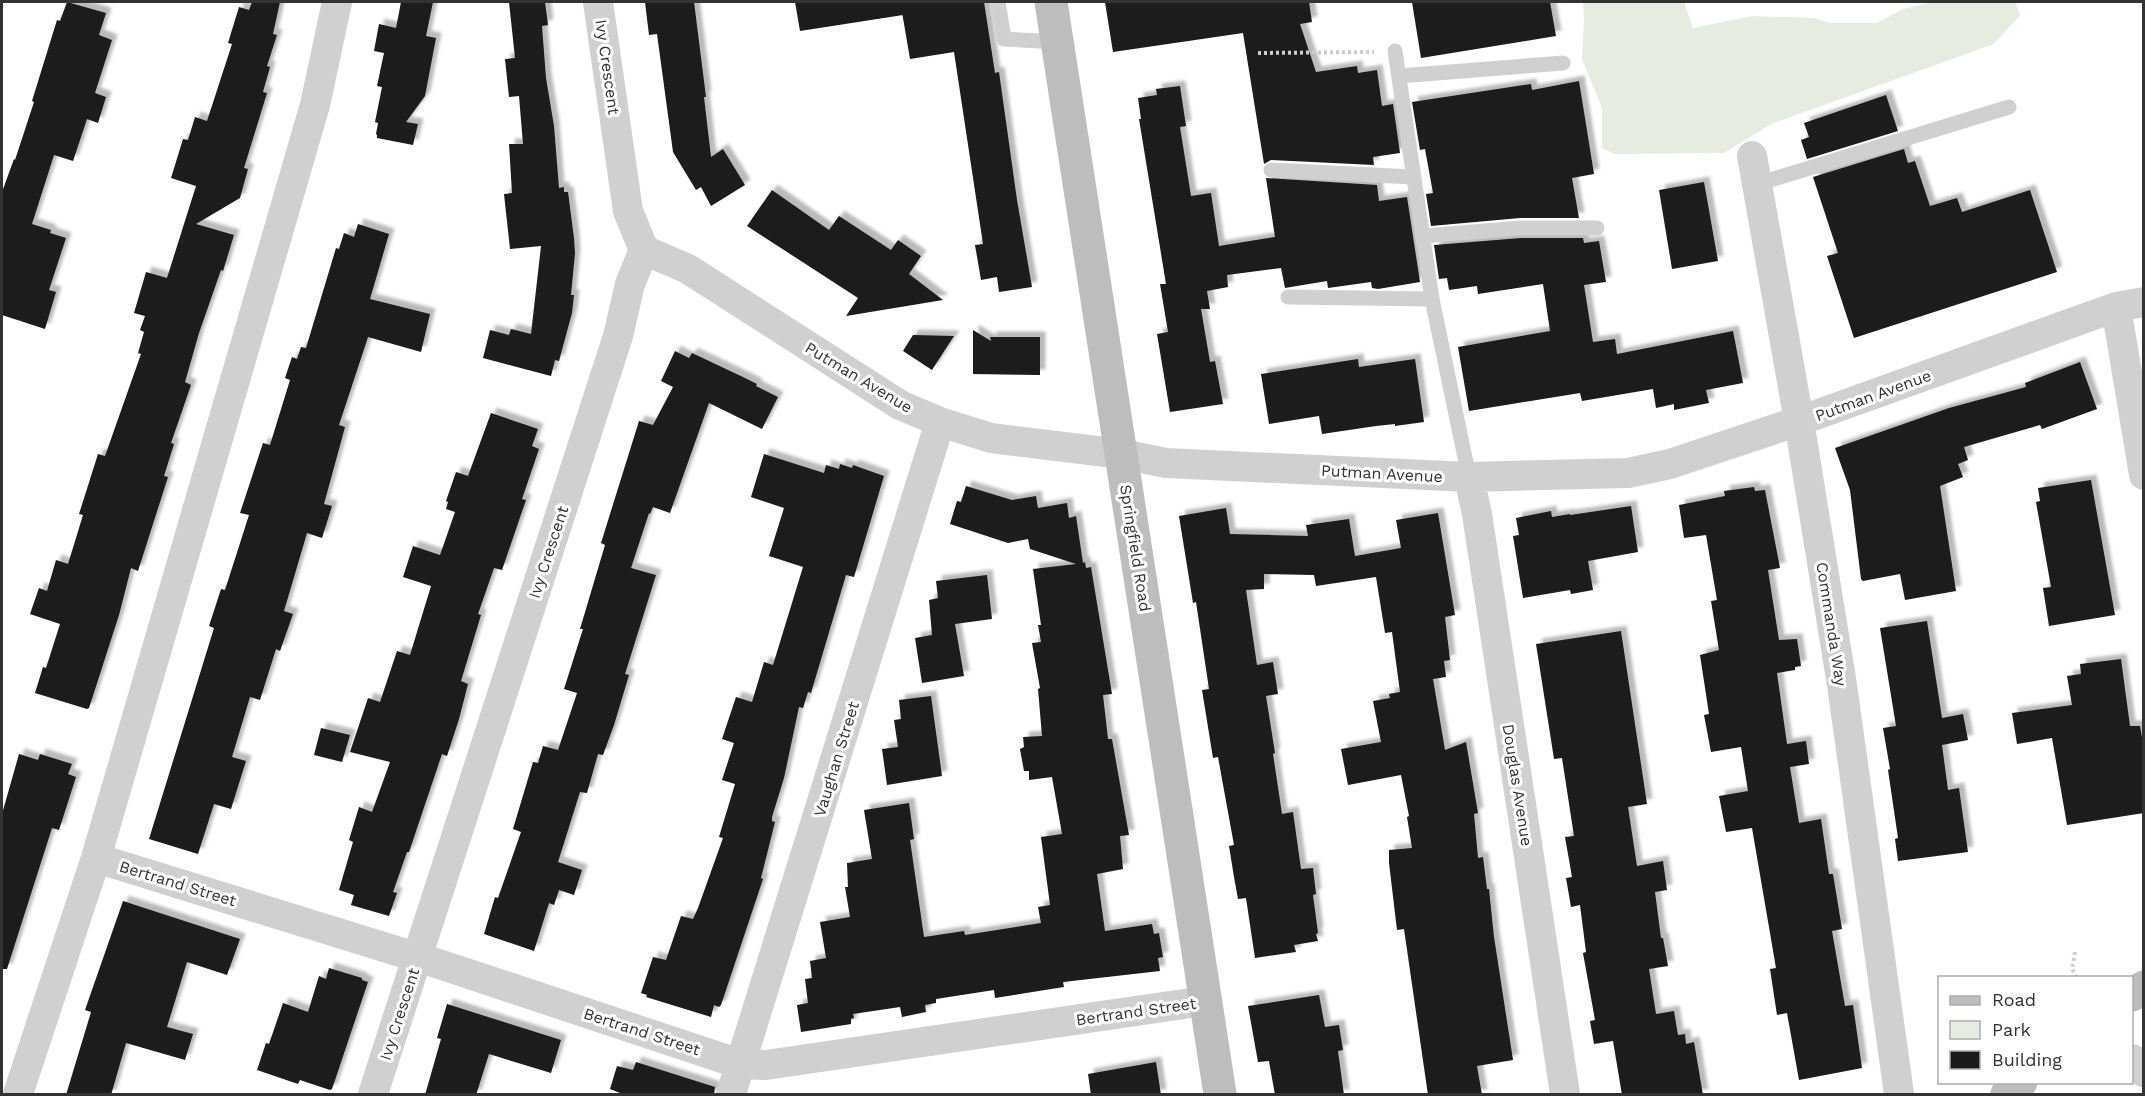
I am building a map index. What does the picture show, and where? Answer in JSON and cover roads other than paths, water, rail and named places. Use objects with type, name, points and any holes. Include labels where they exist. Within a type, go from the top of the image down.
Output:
[{"type":"street","points":[[18,1095],[96,858],[315,105],[337,2]]},
{"type":"street","name":"Ivy Crescent","points":[[373,1095],[614,348],[630,284],[644,250],[628,212],[598,2]]},
{"type":"street","name":"Springfield Road","points":[[1051,2],[1220,1095]]},
{"type":"street","name":"Commanda Way","points":[[1755,170],[1842,685],[1899,1095]]},
{"type":"street","name":"Putman Avenue","points":[[644,250],[688,269],[900,405],[940,422],[991,438],[1122,454],[1166,463],[1469,477],[1628,473],[1670,464],[1799,422],[2130,304]]},
{"type":"street","points":[[2130,304],[2144,475]]},
{"type":"street","name":"Vaughan Street","points":[[730,1095],[940,422]]},
{"type":"street","name":"Douglas Avenue","points":[[1469,477],[1477,514],[1565,1095]]},
{"type":"street","name":"Bertrand Street","points":[[96,858],[417,958],[740,1064],[766,1065],[1204,1001]]},
{"type":"street","points":[[2133,1060],[2144,1072]]},
{"type":"street","points":[[2007,1095],[2020,1084]]},
{"type":"lane","points":[[998,2],[1004,39],[1058,42]]},
{"type":"lane","points":[[1395,51],[1432,299],[1469,477]]},
{"type":"lane","points":[[1399,76],[1563,63]]},
{"type":"lane","points":[[1755,170],[2009,107]]},
{"type":"lane","points":[[1271,170],[1414,177]]},
{"type":"lane","points":[[1423,236],[1521,228],[1597,228]]},
{"type":"lane","points":[[1288,297],[1432,299]]}]
